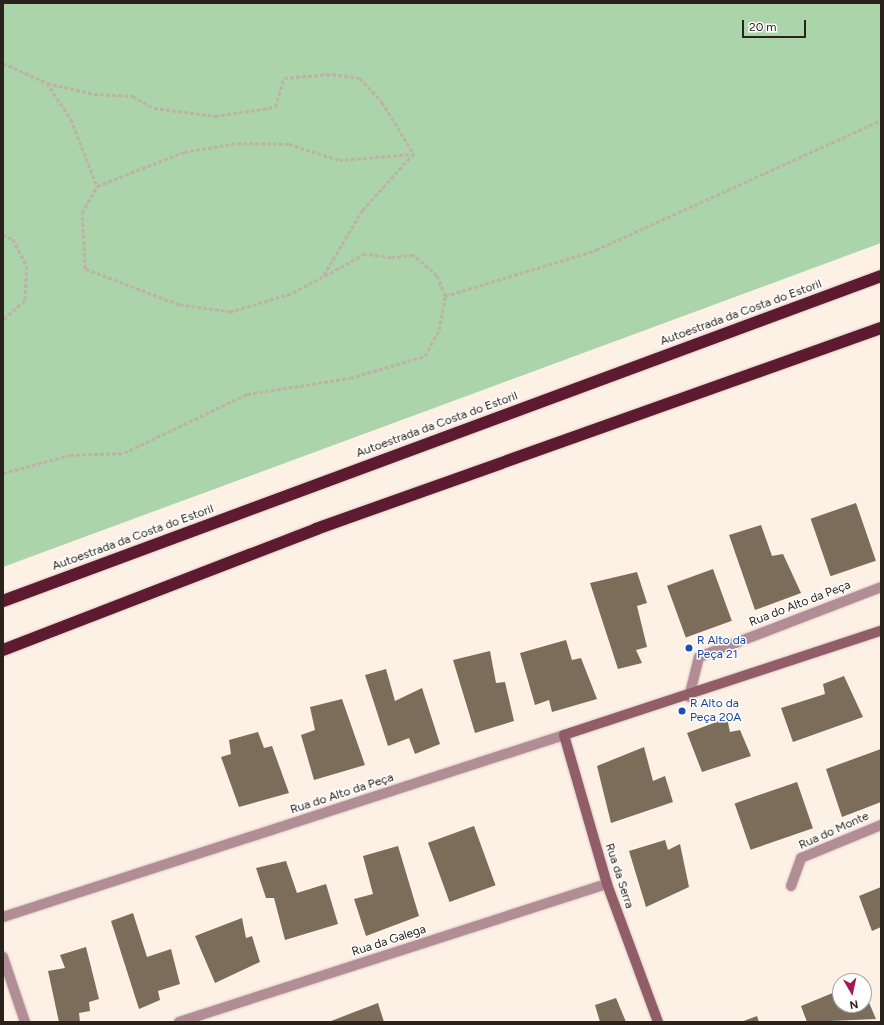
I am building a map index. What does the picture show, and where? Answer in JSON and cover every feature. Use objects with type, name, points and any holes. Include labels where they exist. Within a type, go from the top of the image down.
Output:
[{"type":"highway","name":"Autoestrada da Costa do Estoril","points":[[3,601],[881,276]]},
{"type":"highway","points":[[3,650],[316,529],[881,328]]},
{"type":"street","name":"Rua do Alto da Peça","points":[[689,696],[699,657],[881,587]]},
{"type":"street","name":"Rua do Alto da Peça","points":[[3,917],[564,735],[689,696],[881,631]]},
{"type":"street","name":"Rua da Serra","points":[[564,735],[607,884],[658,1022]]},
{"type":"street","name":"Rua do Monte","points":[[791,886],[801,858],[881,825]]},
{"type":"street","name":"Rua da Galega","points":[[179,1022],[607,884]]},
{"type":"street","points":[[3,957],[25,1022]]},
{"type":"path","points":[[3,63],[47,83],[94,94],[133,96],[154,108],[215,116],[274,107],[284,78],[332,74],[360,78],[382,102],[414,154]]},
{"type":"path","points":[[47,83],[71,119],[97,186]]},
{"type":"path","points":[[445,296],[596,250],[881,120]]},
{"type":"path","points":[[3,473],[70,455],[124,452],[247,394],[350,378],[425,356],[439,330],[445,296],[437,276],[413,255],[391,258],[365,254],[291,294],[231,312],[178,305],[85,269],[82,212],[97,186],[184,152],[237,143],[289,144],[339,160],[414,154]]},
{"type":"path","points":[[323,277],[363,210],[414,154]]},
{"type":"path","points":[[3,234],[13,238],[28,266],[24,301],[3,320]]},
{"type":"green space","points":[[3,3],[881,3],[881,243],[3,567]]},
{"type":"building","points":[[856,503],[876,561],[830,576],[811,519]]},
{"type":"building","points":[[761,525],[772,556],[783,554],[801,593],[755,610],[729,535]]},
{"type":"building","points":[[713,569],[732,621],[686,637],[667,586]]},
{"type":"building","points":[[637,572],[647,603],[637,606],[647,647],[636,650],[642,663],[618,669],[590,583]]},
{"type":"building","points":[[566,640],[572,660],[581,658],[597,699],[552,712],[549,700],[535,705],[520,653]]},
{"type":"building","points":[[490,651],[496,683],[505,682],[514,721],[475,733],[453,660]]},
{"type":"building","points":[[386,669],[395,701],[422,688],[440,744],[415,754],[409,738],[388,746],[365,675]]},
{"type":"building","points":[[844,676],[863,717],[793,742],[781,708],[825,694],[823,684]]},
{"type":"building","points":[[342,699],[365,765],[314,780],[301,735],[315,730],[310,707]]},
{"type":"building","points":[[727,718],[730,732],[740,730],[751,756],[702,772],[687,733]]},
{"type":"building","points":[[258,732],[264,748],[272,746],[289,793],[239,807],[221,757],[231,754],[229,740]]},
{"type":"building","points":[[644,747],[653,781],[665,776],[673,802],[611,823],[597,766]]},
{"type":"building","points":[[881,749],[881,802],[842,817],[826,769]]},
{"type":"building","points":[[797,782],[813,828],[751,850],[735,803]]},
{"type":"building","points":[[474,826],[496,885],[450,902],[428,843]]},
{"type":"building","points":[[665,840],[668,850],[680,844],[689,887],[646,907],[629,851]]},
{"type":"building","points":[[398,846],[419,916],[366,936],[354,899],[373,894],[363,856]]},
{"type":"building","points":[[286,861],[297,893],[326,884],[338,924],[285,940],[274,898],[266,898],[256,868]]},
{"type":"building","points":[[881,887],[881,927],[872,931],[859,896]]},
{"type":"building","points":[[133,913],[147,957],[171,949],[180,984],[158,991],[160,1000],[139,1009],[111,921]]},
{"type":"building","points":[[242,918],[246,938],[252,936],[260,962],[215,983],[195,936]]},
{"type":"building","points":[[86,947],[99,999],[89,1002],[90,1011],[79,1013],[80,1022],[59,1022],[48,971],[65,968],[60,955]]},
{"type":"building","points":[[832,993],[832,1013],[872,1013],[872,1010],[876,1019],[807,1022],[801,1006]]},
{"type":"building","points":[[616,998],[626,1022],[600,1022],[595,1005]]},
{"type":"building","points":[[378,1003],[384,1022],[331,1021]]},
{"type":"building","points":[[757,1016],[759,1022],[741,1022]]},
{"type":"place","name":"R Alto da Peça 21","points":[[689,648]]},
{"type":"place","name":"R Alto da Peça 20A","points":[[682,711]]}]
